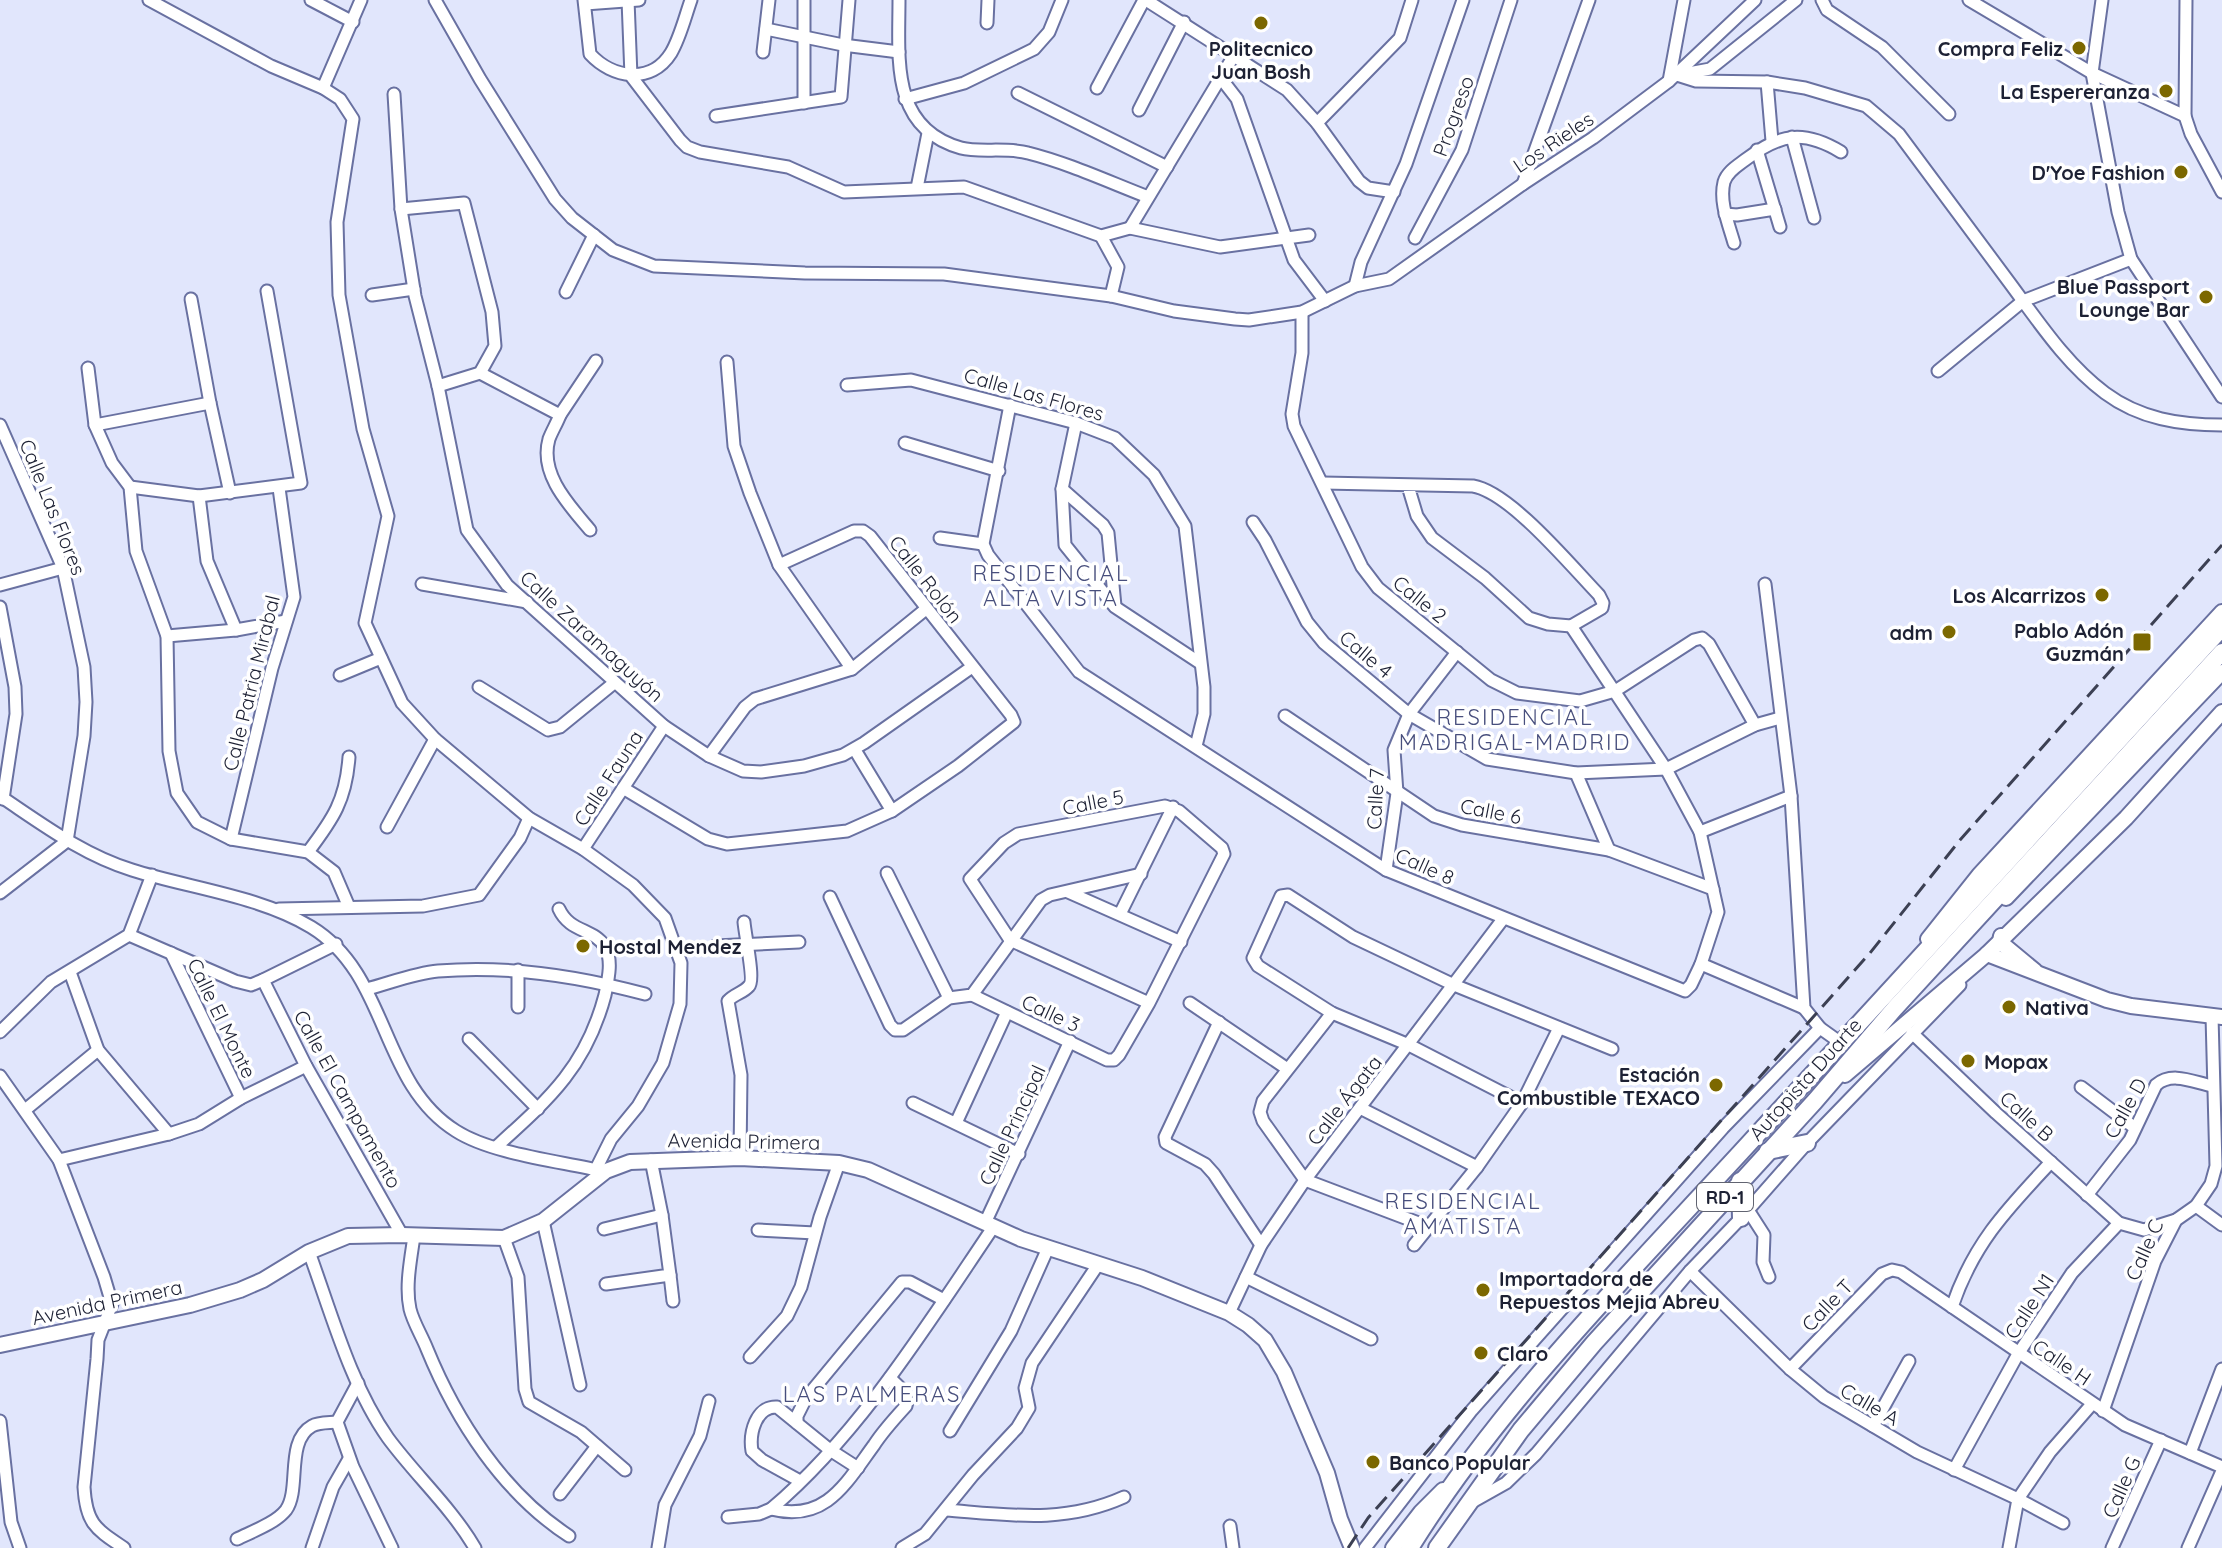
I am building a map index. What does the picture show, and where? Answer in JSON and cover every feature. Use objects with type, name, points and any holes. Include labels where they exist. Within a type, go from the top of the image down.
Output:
[{"type":"highway","name":"Autopista Duarte","points":[[1437,1548],[1521,1430],[1584,1354],[1815,1101],[2222,628]]},
{"type":"highway","name":"Autopista Duarte","points":[[2024,856],[2222,652]]},
{"type":"highway","name":"RD-1","points":[[1864,1019],[2024,856]]},
{"type":"highway","name":"Autopista Duarte","points":[[1410,1548],[1486,1438],[1627,1276],[1864,1019]]},
{"type":"highway","points":[[1768,1151],[1807,1143]]},
{"type":"highway","points":[[1740,1181],[1744,1214]]},
{"type":"main road","points":[[1864,1019],[1979,875],[2222,612]]},
{"type":"main road","points":[[1895,1008],[2003,901],[2222,672]]},
{"type":"main road","points":[[2000,942],[2000,937],[2222,702]]},
{"type":"main road","points":[[1815,1101],[2000,942],[2126,818],[2222,712]]},
{"type":"main road","points":[[2016,926],[2016,947],[2035,971]]},
{"type":"main road","points":[[2000,942],[2035,971]]},
{"type":"main road","points":[[1987,954],[2107,1000],[2217,1017]]},
{"type":"main road","name":"Avenida Primera","points":[[0,1345],[190,1305],[240,1290],[309,1252],[348,1236],[504,1238],[543,1221],[601,1170],[630,1162],[740,1158],[839,1163],[896,1181],[1048,1248],[1142,1278],[1229,1313],[1257,1332],[1279,1364],[1327,1473],[1352,1548]]},
{"type":"main road","points":[[1393,1548],[1421,1512],[1455,1479]]},
{"type":"street","points":[[0,607],[15,701],[2,797],[67,841],[130,870],[274,909],[309,926],[336,944],[351,961],[367,989],[404,1073],[436,1116],[456,1131],[496,1147],[601,1170],[611,1139],[638,1106],[663,1063],[680,1004],[681,963],[665,918],[633,885],[583,849],[529,818],[435,739],[402,703],[365,623],[388,516],[363,429],[339,295],[337,222],[353,119],[340,99],[323,88],[271,66],[149,0]]},
{"type":"street","points":[[311,0],[353,22]]},
{"type":"street","points":[[323,88],[361,0]]},
{"type":"street","name":"Los Rieles","points":[[435,0],[555,199],[572,218],[613,250],[654,266],[805,273],[944,274],[1111,296],[1174,311],[1249,320],[1302,312],[1355,286],[1389,279],[1593,138],[1673,78],[1755,0]]},
{"type":"street","points":[[691,0],[672,51],[663,63],[653,71],[631,76],[606,69],[590,54],[584,2],[632,1],[631,76],[687,147],[788,167],[844,192],[964,187],[1101,236],[1130,228],[1220,247],[1309,235]]},
{"type":"street","points":[[763,52],[769,0]]},
{"type":"street","points":[[804,0],[804,103]]},
{"type":"street","points":[[716,116],[841,97],[849,0]]},
{"type":"street","points":[[899,0],[899,52],[905,99],[928,133],[963,149],[1027,152],[1148,197]]},
{"type":"street","points":[[987,23],[988,0]]},
{"type":"street","points":[[905,99],[964,83],[1034,49],[1049,32],[1062,0]]},
{"type":"street","points":[[1097,88],[1145,0],[1287,90],[1317,123],[1359,181],[1368,188],[1394,192]]},
{"type":"street","points":[[1317,123],[1400,38],[1412,0]]},
{"type":"street","points":[[1355,286],[1361,262],[1394,192],[1463,0]]},
{"type":"street","name":"Progreso","points":[[1415,238],[1462,150],[1511,0]]},
{"type":"street","points":[[1523,184],[1589,0]]},
{"type":"street","points":[[1673,78],[1684,0]]},
{"type":"street","points":[[1673,78],[1710,69],[1796,0]]},
{"type":"street","points":[[1822,0],[1827,10],[1882,47],[1949,114]]},
{"type":"street","points":[[1969,0],[2092,73],[2185,116]]},
{"type":"street","points":[[2102,0],[2092,73],[2118,212],[2131,259],[2222,397]]},
{"type":"street","points":[[2186,0],[2185,116],[2191,134],[2222,192]]},
{"type":"street","points":[[1139,110],[1184,22]]},
{"type":"street","points":[[766,29],[843,45],[899,52]]},
{"type":"street","points":[[1130,228],[1233,57]]},
{"type":"street","points":[[1220,77],[1237,99],[1294,260],[1325,301]]},
{"type":"street","points":[[1673,78],[1767,82],[1805,88],[1866,106],[1899,134],[2062,353],[2106,394],[2138,412],[2165,421],[2222,425]]},
{"type":"street","points":[[1767,82],[1772,141]]},
{"type":"street","points":[[1018,93],[1167,167]]},
{"type":"street","name":"Calle Zaramaguyón","points":[[394,94],[401,209],[414,289],[438,386],[467,530],[507,585],[664,726],[709,756],[743,771],[761,772],[804,766],[855,750],[972,667]]},
{"type":"street","points":[[917,188],[928,133]]},
{"type":"street","points":[[1792,137],[1814,218]]},
{"type":"street","points":[[1734,243],[1725,214],[1723,184],[1728,174],[1772,141],[1792,137],[1821,140],[1841,152]]},
{"type":"street","points":[[1757,150],[1780,227]]},
{"type":"street","points":[[401,209],[460,201],[466,206],[492,312],[495,346],[480,373],[438,386]]},
{"type":"street","points":[[1725,214],[1775,209]]},
{"type":"street","points":[[566,292],[594,235]]},
{"type":"street","points":[[1101,236],[1118,267],[1111,296]]},
{"type":"street","points":[[1938,371],[2023,301],[2131,259]]},
{"type":"street","points":[[372,295],[414,289]]},
{"type":"street","points":[[130,487],[199,496],[301,483],[267,291]]},
{"type":"street","points":[[191,299],[230,493]]},
{"type":"street","name":"Calle 2","points":[[1302,312],[1302,353],[1292,414],[1294,426],[1369,578],[1491,680],[1517,693],[1580,701],[1615,691],[1694,640],[1702,638],[1709,644],[1755,725]]},
{"type":"street","points":[[590,530],[562,496],[548,461],[549,440],[560,415],[596,361]]},
{"type":"street","points":[[727,362],[737,461],[779,565],[852,669]]},
{"type":"street","points":[[88,368],[95,425],[112,463],[130,487],[136,551],[167,636],[169,751],[177,793],[197,822],[231,839],[308,852],[334,872],[349,907]]},
{"type":"street","points":[[480,373],[560,415]]},
{"type":"street","name":"Calle Las Flores","points":[[847,385],[911,380],[1076,423],[1115,438],[1154,475],[1185,526],[1204,714],[1196,746]]},
{"type":"street","points":[[95,425],[210,403]]},
{"type":"street","points":[[940,538],[983,544],[1010,405]]},
{"type":"street","points":[[1076,423],[1062,489],[1065,545],[1115,607],[1200,663]]},
{"type":"street","name":"Calle Las Flores","points":[[0,425],[6,455],[63,568],[84,667],[84,736],[67,841]]},
{"type":"street","points":[[905,443],[999,471]]},
{"type":"street","points":[[1323,483],[1485,488],[1497,495],[1545,539],[1603,603],[1602,608],[1571,626],[1529,618],[1485,578],[1432,538],[1417,516],[1408,486]]},
{"type":"street","name":"Calle Patria Mirabal","points":[[231,839],[272,668],[294,597],[279,488]]},
{"type":"street","points":[[1062,489],[1108,533],[1115,607]]},
{"type":"street","points":[[199,496],[207,561],[236,630]]},
{"type":"street","name":"Calle 4","points":[[1253,522],[1307,622],[1324,643],[1409,714],[1487,759],[1576,773],[1666,769],[1755,725],[1780,718]]},
{"type":"street","name":"Calle Rolón","points":[[779,565],[854,531],[863,531],[1011,715],[1014,722],[958,766],[892,811]]},
{"type":"street","name":"Calle 8","points":[[983,544],[988,555],[1079,672],[1386,870],[1685,991],[1701,964],[1718,912],[1700,832],[1666,769],[1571,626]]},
{"type":"street","points":[[0,585],[63,568]]},
{"type":"street","points":[[422,584],[527,602]]},
{"type":"street","points":[[1765,584],[1791,796],[1804,1008]]},
{"type":"street","points":[[709,756],[745,707],[755,699],[852,669],[926,609]]},
{"type":"street","points":[[167,636],[236,630],[286,621]]},
{"type":"street","name":"Calle 7","points":[[1386,870],[1397,793],[1394,750],[1409,714],[1457,652]]},
{"type":"street","points":[[340,675],[381,658]]},
{"type":"street","points":[[479,687],[548,730],[560,727],[614,683]]},
{"type":"street","name":"Calle 6","points":[[1285,716],[1434,816],[1462,825],[1609,850],[1713,889]]},
{"type":"street","name":"Calle Fauna","points":[[583,849],[664,726]]},
{"type":"street","points":[[387,827],[435,739]]},
{"type":"street","points":[[623,788],[708,839],[727,844],[847,831],[892,811],[855,750]]},
{"type":"street","points":[[308,852],[337,812],[347,782],[349,757]]},
{"type":"street","points":[[1576,773],[1609,850]]},
{"type":"street","points":[[1700,832],[1791,796]]},
{"type":"street","points":[[1010,940],[1149,1003],[1225,851],[1173,807],[1120,914]]},
{"type":"street","name":"Calle 5","points":[[1010,940],[970,879],[1004,843],[1018,834],[1173,807]]},
{"type":"street","points":[[274,909],[423,906],[479,895],[520,838],[529,818]]},
{"type":"street","points":[[1,891],[67,841]]},
{"type":"street","points":[[887,873],[949,998]]},
{"type":"street","points":[[830,897],[890,1025],[895,1030],[903,1030],[949,998],[972,995],[1041,900],[1050,895],[1141,874]]},
{"type":"street","points":[[0,1032],[51,982],[129,935],[152,875]]},
{"type":"street","points":[[1068,892],[1181,942]]},
{"type":"street","points":[[1522,1103],[1409,1045],[1332,1013],[1254,962],[1253,958],[1281,896],[1353,937],[1454,985],[1612,1049]]},
{"type":"street","points":[[496,1147],[538,1109],[577,1064],[598,1022],[610,962],[604,945],[596,937],[568,923],[559,909]]},
{"type":"street","name":"Calle Ágata","points":[[1229,1313],[1261,1245],[1305,1180],[1503,919]]},
{"type":"street","points":[[740,1158],[741,1075],[728,1001],[731,996],[750,986],[753,980],[745,946],[744,922]]},
{"type":"street","points":[[129,935],[251,985],[336,944]]},
{"type":"street","points":[[715,946],[799,942]]},
{"type":"street","name":"Calle El Monte","points":[[170,953],[241,1098]]},
{"type":"street","points":[[1470,1503],[1506,1483],[1536,1454],[1690,1271],[1987,954]]},
{"type":"street","points":[[1701,964],[1804,1008],[1820,1028],[1841,1043]]},
{"type":"street","points":[[518,970],[518,1007]]},
{"type":"street","points":[[367,989],[436,971],[518,970],[607,984],[645,994]]},
{"type":"street","points":[[70,972],[98,1050],[169,1134]]},
{"type":"street","name":"Calle El Campamento","points":[[263,980],[306,1066],[408,1235]]},
{"type":"street","name":"Calle 3","points":[[972,995],[1107,1060],[1114,1060],[1149,1003]]},
{"type":"street","points":[[1190,1003],[1286,1068]]},
{"type":"street","points":[[956,1123],[1007,1012]]},
{"type":"street","points":[[1332,1013],[1263,1101],[1260,1112],[1263,1121],[1305,1180],[1429,1227]]},
{"type":"street","name":"Calle C","points":[[2103,1411],[2155,1261],[2176,1220],[2196,1206],[2211,1184],[2216,1166],[2212,1086],[2217,1017]]},
{"type":"street","points":[[1219,1022],[1165,1137],[1166,1143],[1205,1164],[1261,1245]]},
{"type":"street","points":[[1414,1245],[1477,1167],[1522,1103],[1559,1028]]},
{"type":"street","points":[[1365,1548],[1481,1399],[1723,1128],[1820,1028]]},
{"type":"street","name":"Calle B","points":[[1912,1033],[2119,1223]]},
{"type":"street","points":[[469,1039],[538,1109]]},
{"type":"street","name":"Calle Principal","points":[[771,1509],[830,1450],[890,1378],[944,1300],[990,1225],[1070,1041]]},
{"type":"street","points":[[25,1110],[98,1050]]},
{"type":"street","points":[[59,1160],[199,1124],[241,1098],[306,1066]]},
{"type":"street","points":[[0,1076],[59,1160],[112,1304],[96,1350],[84,1487],[85,1505],[96,1529],[124,1548]]},
{"type":"street","name":"Calle D","points":[[2087,1195],[2130,1140],[2156,1085],[2162,1079],[2172,1077],[2212,1086]]},
{"type":"street","points":[[2081,1087],[2135,1128]]},
{"type":"street","points":[[913,1103],[1019,1154]]},
{"type":"street","points":[[1360,1108],[1477,1167]]},
{"type":"street","points":[[651,1160],[673,1301]]},
{"type":"street","points":[[1952,1307],[1963,1274],[1980,1243],[2051,1162]]},
{"type":"street","points":[[750,1357],[787,1316],[801,1287],[815,1233],[839,1163]]},
{"type":"street","points":[[2196,1206],[2222,1225]]},
{"type":"street","points":[[1744,1214],[1764,1235],[1763,1262],[1769,1277]]},
{"type":"street","points":[[604,1229],[662,1215]]},
{"type":"street","points":[[2119,1223],[2144,1230],[2176,1220]]},
{"type":"street","points":[[543,1221],[580,1385]]},
{"type":"street","name":"Calle N1","points":[[1954,1470],[2018,1354],[2072,1273],[2119,1223]]},
{"type":"street","points":[[758,1230],[815,1233]]},
{"type":"street","points":[[408,1235],[410,1309],[457,1413],[495,1467],[540,1517],[569,1536]]},
{"type":"street","points":[[504,1238],[518,1277],[525,1389],[529,1402],[581,1432],[625,1470]]},
{"type":"street","points":[[950,1431],[1011,1331],[1048,1248]]},
{"type":"street","points":[[309,1252],[358,1383],[388,1438],[460,1522],[475,1548]]},
{"type":"street","points":[[902,1548],[925,1534],[973,1475],[1017,1428],[1029,1408],[1025,1388],[1032,1363],[1097,1266]]},
{"type":"street","name":"Calle H","points":[[1892,1270],[1901,1272],[2125,1425],[2222,1469]]},
{"type":"street","name":"Calle T","points":[[1790,1369],[1882,1274],[1892,1270]]},
{"type":"street","name":"Calle A","points":[[1690,1271],[1790,1369],[1824,1397],[1954,1470],[2063,1523]]},
{"type":"street","points":[[606,1284],[670,1275]]},
{"type":"street","points":[[1246,1277],[1371,1339]]},
{"type":"street","points":[[797,1423],[806,1398],[902,1282],[910,1282],[944,1300]]},
{"type":"street","points":[[1873,1426],[1909,1361]]},
{"type":"street","points":[[2190,1453],[2222,1369]]},
{"type":"street","points":[[728,1517],[759,1514],[771,1509],[790,1514],[809,1510],[830,1500],[906,1406],[906,1394],[890,1378]]},
{"type":"street","points":[[358,1383],[337,1422],[349,1459],[391,1548]]},
{"type":"street","points":[[658,1548],[665,1505],[700,1436],[709,1401]]},
{"type":"street","points":[[2009,1548],[2018,1499],[2050,1452],[2092,1404]]},
{"type":"street","points":[[800,1481],[756,1456],[751,1443],[753,1428],[762,1412],[771,1407],[777,1407],[830,1450],[858,1468]]},
{"type":"street","points":[[0,1421],[9,1509],[20,1548]]},
{"type":"street","points":[[237,1539],[286,1511],[291,1498],[295,1458],[306,1431],[315,1425],[337,1422]]},
{"type":"street","name":"Calle G","points":[[2112,1548],[2161,1440]]},
{"type":"street","points":[[560,1494],[597,1446]]},
{"type":"street","points":[[312,1548],[333,1487],[349,1459]]},
{"type":"street","points":[[2188,1548],[2222,1469]]},
{"type":"street","points":[[946,1510],[1030,1517],[1084,1512],[1124,1497]]},
{"type":"street","points":[[1230,1526],[1233,1548]]},
{"type":"railway","points":[[1348,1548],[1368,1518],[1870,953],[1960,840],[2222,545]]},
{"type":"place","name":"Politecnico Juan Bosh","points":[[1261,23]]},
{"type":"place","name":"Compra Feliz","points":[[2079,48]]},
{"type":"place","name":"La Espereranza","points":[[2166,91]]},
{"type":"place","name":"D'Yoe Fashion","points":[[2181,172]]},
{"type":"place","name":"Blue Passport Lounge Bar","points":[[2206,297]]},
{"type":"place","name":"Los Alcarrizos","points":[[2102,595]]},
{"type":"place","name":"adm","points":[[1949,632]]},
{"type":"place","name":"Pablo Adón Guzmán","points":[[2142,642]]},
{"type":"place","name":"Hostal Mendez","points":[[583,946]]},
{"type":"place","name":"Nativa","points":[[2009,1007]]},
{"type":"place","name":"Mopax","points":[[1968,1061]]},
{"type":"place","name":"Estación Combustible TEXACO","points":[[1716,1085]]},
{"type":"place","name":"Importadora de Repuestos Mejia Abreu","points":[[1483,1290]]},
{"type":"place","name":"Claro","points":[[1481,1353]]},
{"type":"place","name":"Banco Popular","points":[[1373,1462]]},
{"type":"district","name":"RESIDENCIAL ALTA VISTA","points":[[1051,586]]},
{"type":"district","name":"RESIDENCIAL MADRIGAL-MADRID","points":[[1515,730]]},
{"type":"district","name":"RESIDENCIAL AMATISTA","points":[[1463,1214]]},
{"type":"district","name":"LAS PALMERAS","points":[[872,1394]]}]
